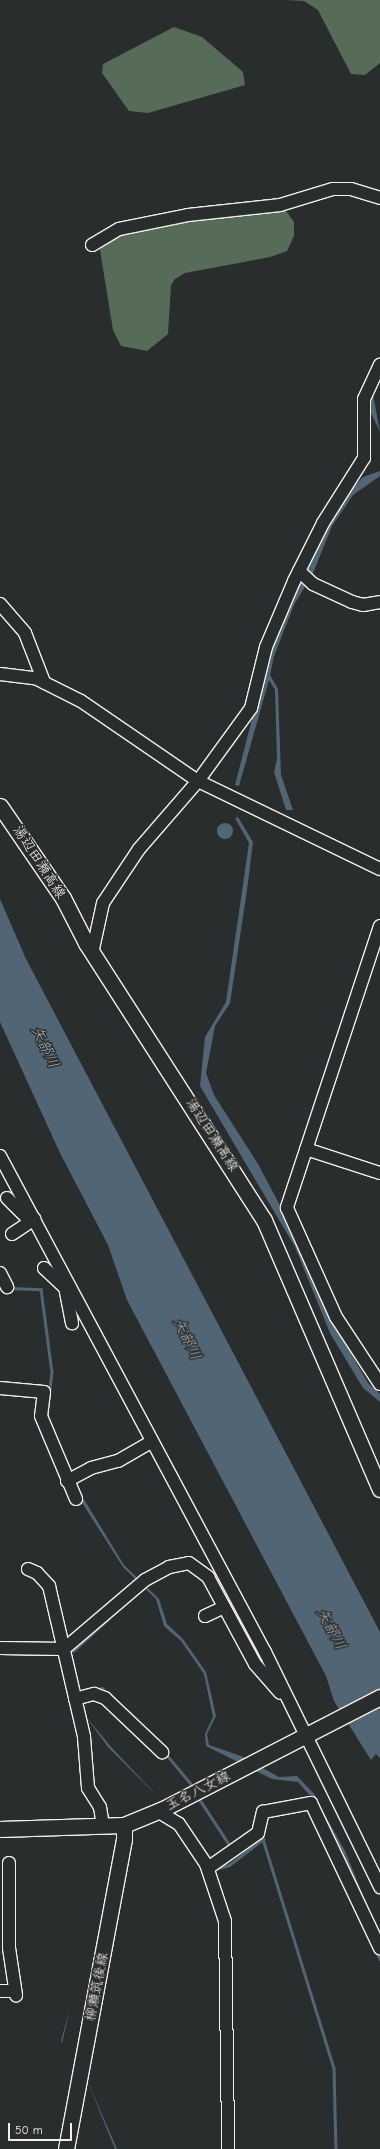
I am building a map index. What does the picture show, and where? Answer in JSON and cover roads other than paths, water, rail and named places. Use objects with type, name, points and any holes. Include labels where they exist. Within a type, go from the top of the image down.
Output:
[{"type":"main road","name":"湯辺田瀬高線","points":[[0,806],[63,898],[93,949],[264,1220],[380,1489]]},
{"type":"main road","name":"玉名八女線","points":[[0,1829],[124,1825],[163,1809],[380,1697]]},
{"type":"main road","name":"柳瀬筑後線","points":[[66,2149],[124,1839],[124,1825]]},
{"type":"street","points":[[92,245],[119,229],[188,216],[280,205],[333,190],[351,189],[380,198]]},
{"type":"street","points":[[93,949],[103,903],[139,849],[198,781],[251,708],[266,647],[299,571],[323,523],[364,458],[364,399],[380,366]]},
{"type":"street","points":[[299,571],[313,584],[352,602],[363,605],[380,602]]},
{"type":"street","points":[[0,604],[25,633],[44,682]]},
{"type":"street","points":[[0,674],[44,682],[81,701],[198,781],[380,869]]},
{"type":"street","points":[[380,926],[287,1208],[336,1318],[380,1384]]},
{"type":"street","points":[[306,1149],[380,1173]]},
{"type":"street","points":[[0,1156],[32,1220],[308,1734],[380,1887]]},
{"type":"street","points":[[7,1198],[32,1220]]},
{"type":"street","points":[[12,1234],[32,1220]]},
{"type":"street","points":[[44,1268],[68,1287],[72,1323]]},
{"type":"street","points":[[0,1273],[7,1287]]},
{"type":"street","points":[[0,1388],[44,1392],[41,1416],[67,1481],[76,1499]]},
{"type":"street","points":[[67,1481],[91,1468],[118,1461],[152,1441]]},
{"type":"street","points":[[0,1648],[64,1648],[145,1580],[179,1564],[189,1563],[208,1577],[255,1664],[296,1714]]},
{"type":"street","points":[[28,1569],[37,1573],[49,1586],[84,1737],[88,1788],[100,1807],[103,1825]]},
{"type":"street","points":[[205,1616],[224,1607]]},
{"type":"street","points":[[75,1699],[94,1694],[105,1698],[162,1752]]},
{"type":"street","points":[[208,1868],[258,1833],[263,1812],[310,1803],[380,1948]]},
{"type":"street","points":[[164,1815],[179,1824],[208,1868],[225,1921],[228,2149]]},
{"type":"street","points":[[0,1991],[15,1993],[9,1948],[9,1863]]},
{"type":"water","points":[[380,377],[373,394],[380,432],[369,409],[369,393]]},
{"type":"water","points":[[380,471],[380,476],[353,495],[332,526],[313,573],[294,605],[274,656],[270,675],[278,689],[281,775],[293,810],[286,810],[274,772],[277,759],[275,690],[269,680],[239,786],[235,785],[269,653],[316,547],[347,494],[363,477]]},
{"type":"water","points":[[238,817],[253,842],[247,890],[230,1003],[215,1026],[206,1073],[214,1095],[258,1164],[301,1245],[337,1329],[368,1383],[380,1394],[380,1402],[363,1388],[330,1333],[295,1247],[200,1086],[205,1037],[226,1002],[249,843],[235,818]]},
{"type":"water","points":[[225,823],[232,828],[233,831],[228,838],[225,839],[218,834],[217,831],[222,824]]},
{"type":"water","name":"矢部川","points":[[0,899],[26,959],[380,1632],[380,1758],[376,1754],[371,1760],[334,1701],[326,1676],[127,1300],[108,1245],[60,1153],[0,1022]]},
{"type":"water","points":[[74,1483],[124,1565],[159,1599],[167,1624],[183,1639],[206,1672],[216,1716],[207,1734],[209,1745],[241,1756],[279,1777],[297,1776],[316,1796],[312,1798],[298,1782],[272,1779],[206,1746],[205,1734],[213,1717],[204,1674],[181,1641],[164,1626],[156,1599],[123,1567],[79,1498]]},
{"type":"water","points":[[84,1714],[111,1747],[159,1798],[108,1747]]},
{"type":"water","points":[[320,1806],[345,1851],[380,1937],[318,1807]]},
{"type":"water","points":[[70,2009],[62,2043],[61,2041]]},
{"type":"water","points":[[87,2080],[117,2149],[115,2149]]},
{"type":"waterway","points":[[9,1288],[41,1289],[52,1372],[47,1416]]},
{"type":"waterway","points":[[73,1651],[108,1619]]},
{"type":"waterway","points":[[95,1690],[102,1688],[107,1693]]},
{"type":"waterway","points":[[166,1754],[190,1783]]},
{"type":"waterway","points":[[200,1800],[231,1847]]},
{"type":"waterway","points":[[218,1868],[229,1865],[263,1839],[334,2068],[336,2149]]},
{"type":"waterway","points":[[376,1951],[380,1959]]}]
